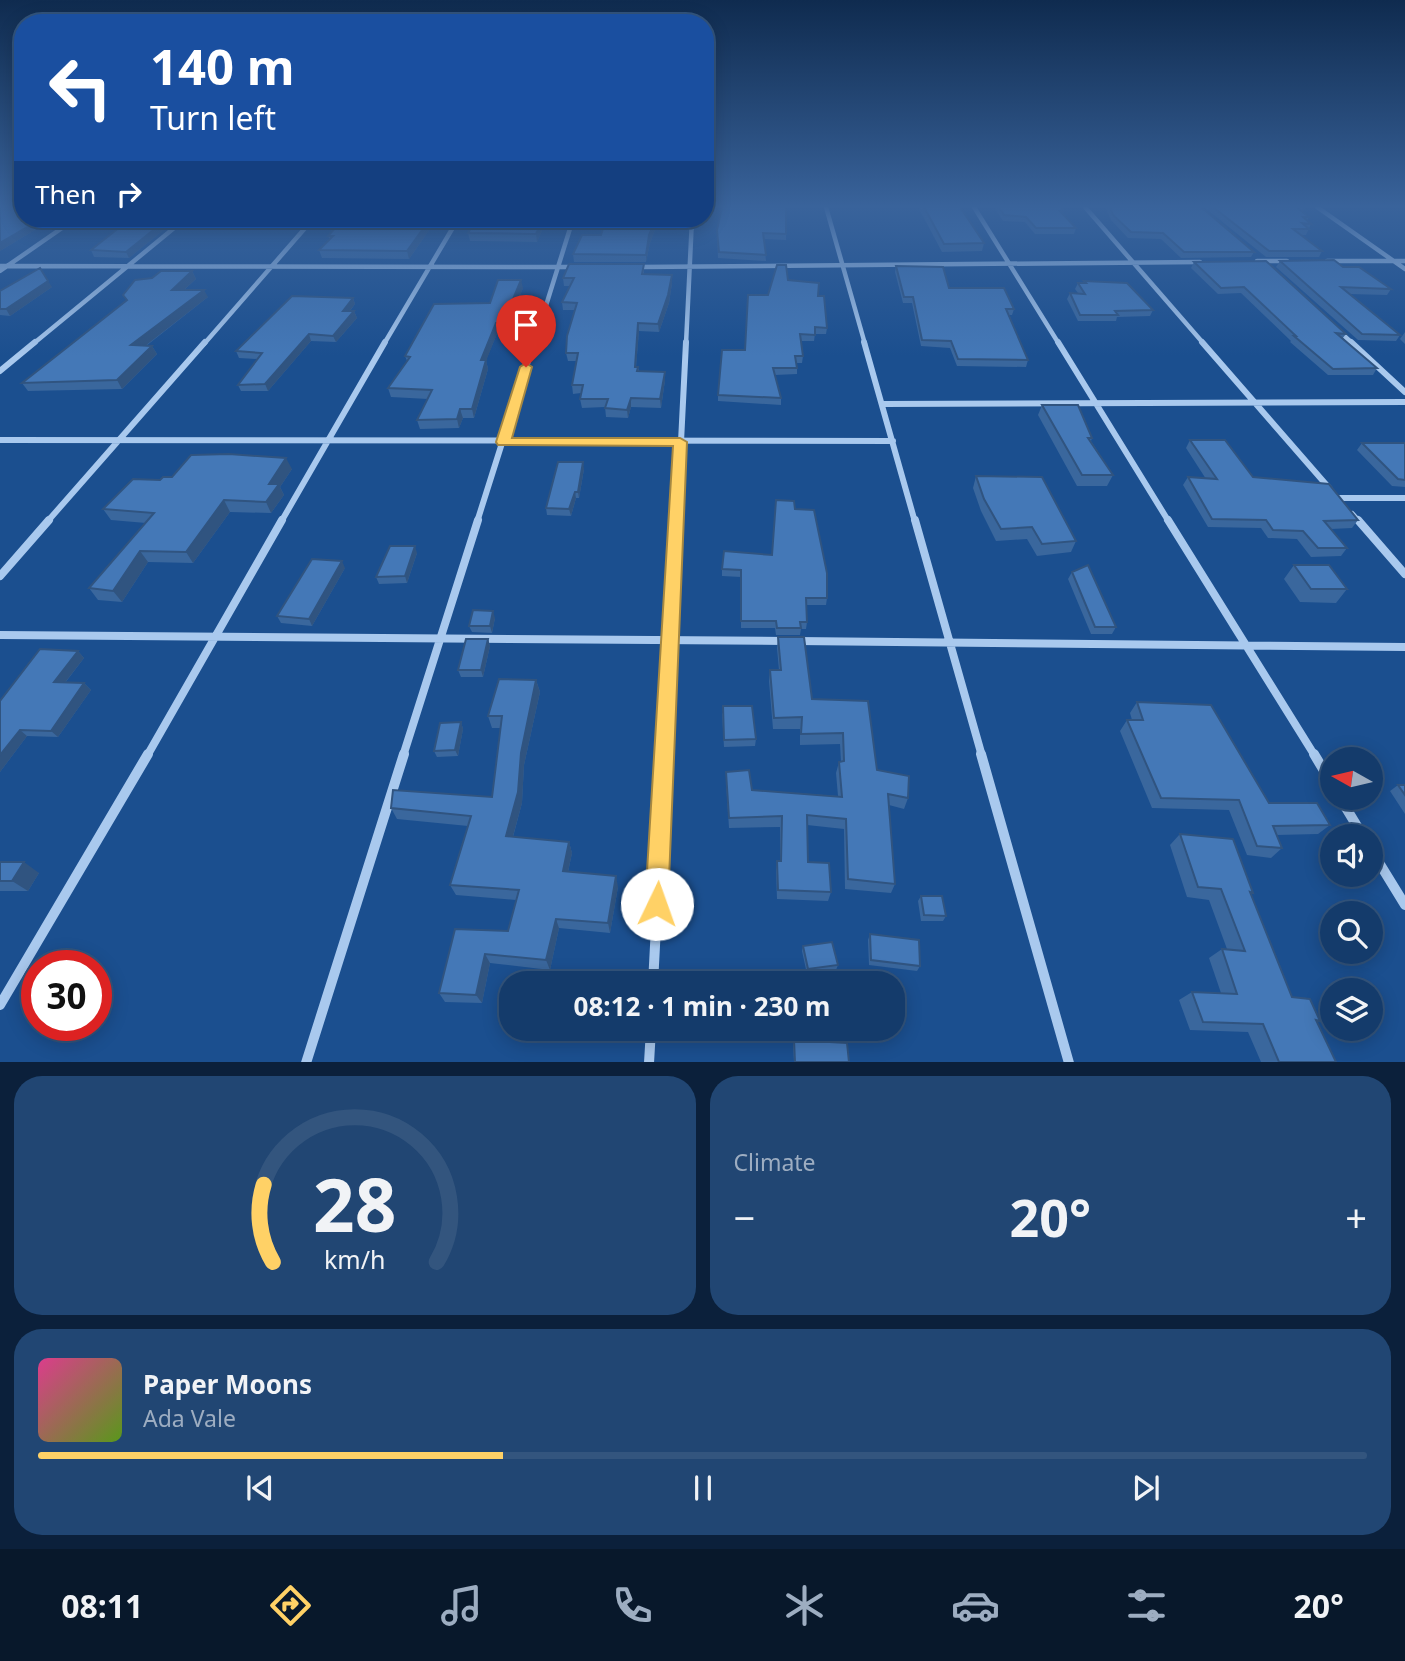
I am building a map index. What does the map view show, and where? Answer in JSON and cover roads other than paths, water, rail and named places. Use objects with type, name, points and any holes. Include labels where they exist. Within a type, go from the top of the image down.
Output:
[{"type":"street","points":[[0,271],[21,257]]},
{"type":"street","points":[[0,372],[139,257]]},
{"type":"street","points":[[0,576],[279,257]]},
{"type":"street","points":[[0,1005],[216,638],[326,441],[435,257]]},
{"type":"street","points":[[306,1062],[560,257]]},
{"type":"street","points":[[654,971],[689,257]]},
{"type":"street","points":[[840,257],[1069,1062]]},
{"type":"street","points":[[1005,257],[1320,764]]},
{"type":"street","points":[[1130,257],[1252,401],[1405,574]]},
{"type":"street","points":[[1258,257],[1273,271]]},
{"type":"street","points":[[1388,257],[1405,269]]},
{"type":"street","points":[[1250,261],[1289,261]]},
{"type":"street","points":[[1315,261],[1405,261]]},
{"type":"street","points":[[635,267],[1212,262]]},
{"type":"street","points":[[0,266],[583,267]]},
{"type":"street","points":[[1334,327],[1405,392]]},
{"type":"street","points":[[883,404],[1405,402]]},
{"type":"street","points":[[0,440],[893,441]]},
{"type":"street","points":[[1338,498],[1405,498]]},
{"type":"street","points":[[0,635],[1405,647]]},
{"type":"street","points":[[1383,869],[1405,905]]},
{"type":"street","points":[[649,1062],[650,1041]]}]
